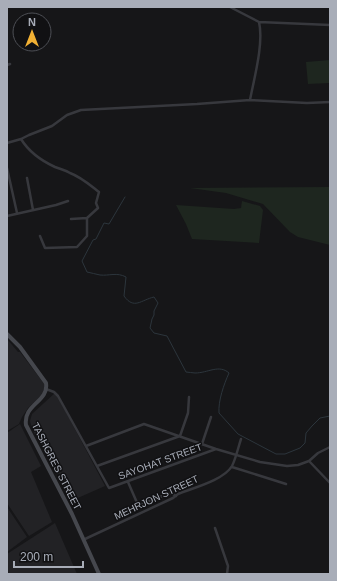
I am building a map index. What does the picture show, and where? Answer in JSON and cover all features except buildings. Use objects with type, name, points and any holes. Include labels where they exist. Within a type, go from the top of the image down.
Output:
[{"type":"main road","points":[[7,334],[20,347],[43,378],[46,383],[46,389]]},
{"type":"main road","name":"TASHGRES STREET","points":[[46,389],[43,396],[27,413],[26,425],[85,539],[99,574]]},
{"type":"street","points":[[230,7],[259,22],[330,24]]},
{"type":"street","points":[[250,100],[260,47],[259,22]]},
{"type":"street","points":[[7,143],[21,139],[52,126],[67,115],[81,110],[250,100],[307,103],[330,102]]},
{"type":"street","points":[[21,139],[26,147],[38,158],[55,167],[70,172],[87,182],[99,192],[96,204],[98,208],[87,218],[71,219]]},
{"type":"street","points":[[7,168],[17,213]]},
{"type":"street","points":[[27,178],[33,210]]},
{"type":"street","points":[[7,216],[68,200]]},
{"type":"street","points":[[40,236],[45,248],[77,247],[87,236],[87,218]]},
{"type":"street","points":[[46,389],[54,392],[58,396],[97,466]]},
{"type":"street","name":"SAYOHAT STREET","points":[[180,436],[188,413],[189,397]]},
{"type":"street","points":[[202,444],[211,417]]},
{"type":"street","name":"SAYOHAT STREET","points":[[86,446],[144,424],[216,449],[260,462],[287,466],[298,465],[310,460],[318,453],[330,447]]},
{"type":"street","name":"SAYOHAT STREET","points":[[180,436],[97,466],[110,488],[216,449]]},
{"type":"street","points":[[241,439],[232,467],[286,484]]},
{"type":"street","points":[[310,460],[330,483]]},
{"type":"street","name":"MEHRJON STREET","points":[[85,539],[176,496],[214,480],[225,474],[232,467]]},
{"type":"street","points":[[128,482],[138,505],[171,494],[176,496]]},
{"type":"street","points":[[215,528],[228,566],[227,574]]},
{"type":"shaded area","points":[[330,60],[330,87],[329,83],[308,84],[306,62]]},
{"type":"shaded area","points":[[330,187],[330,245],[298,237],[290,232],[263,204],[226,193],[190,188]]},
{"type":"shaded area","points":[[242,201],[260,206],[263,210],[259,243],[192,239],[176,205],[234,209],[241,208]]},
{"type":"shaded area","points":[[7,339],[18,352],[20,352],[45,385],[43,394],[28,408],[19,424],[7,431]]},
{"type":"shaded area","points":[[55,393],[105,486],[71,501],[49,457],[32,429],[30,421],[32,414]]},
{"type":"shaded area","points":[[20,424],[41,466],[31,472],[52,522],[29,536],[7,503],[7,433]]},
{"type":"shaded area","points":[[7,507],[27,537],[7,552]]},
{"type":"shaded area","points":[[55,523],[77,574],[7,574],[7,554]]},
{"type":"waterway","points":[[125,197],[109,224],[104,223],[82,261],[87,272],[100,275],[116,274],[126,277],[124,296],[131,302],[138,303],[154,297],[158,303],[154,311],[150,328],[154,333],[167,336],[186,372],[200,373],[221,369],[229,373],[220,398],[219,413],[238,434],[276,454],[285,454],[300,448],[305,443],[306,433],[312,426],[320,418],[330,416]]}]
